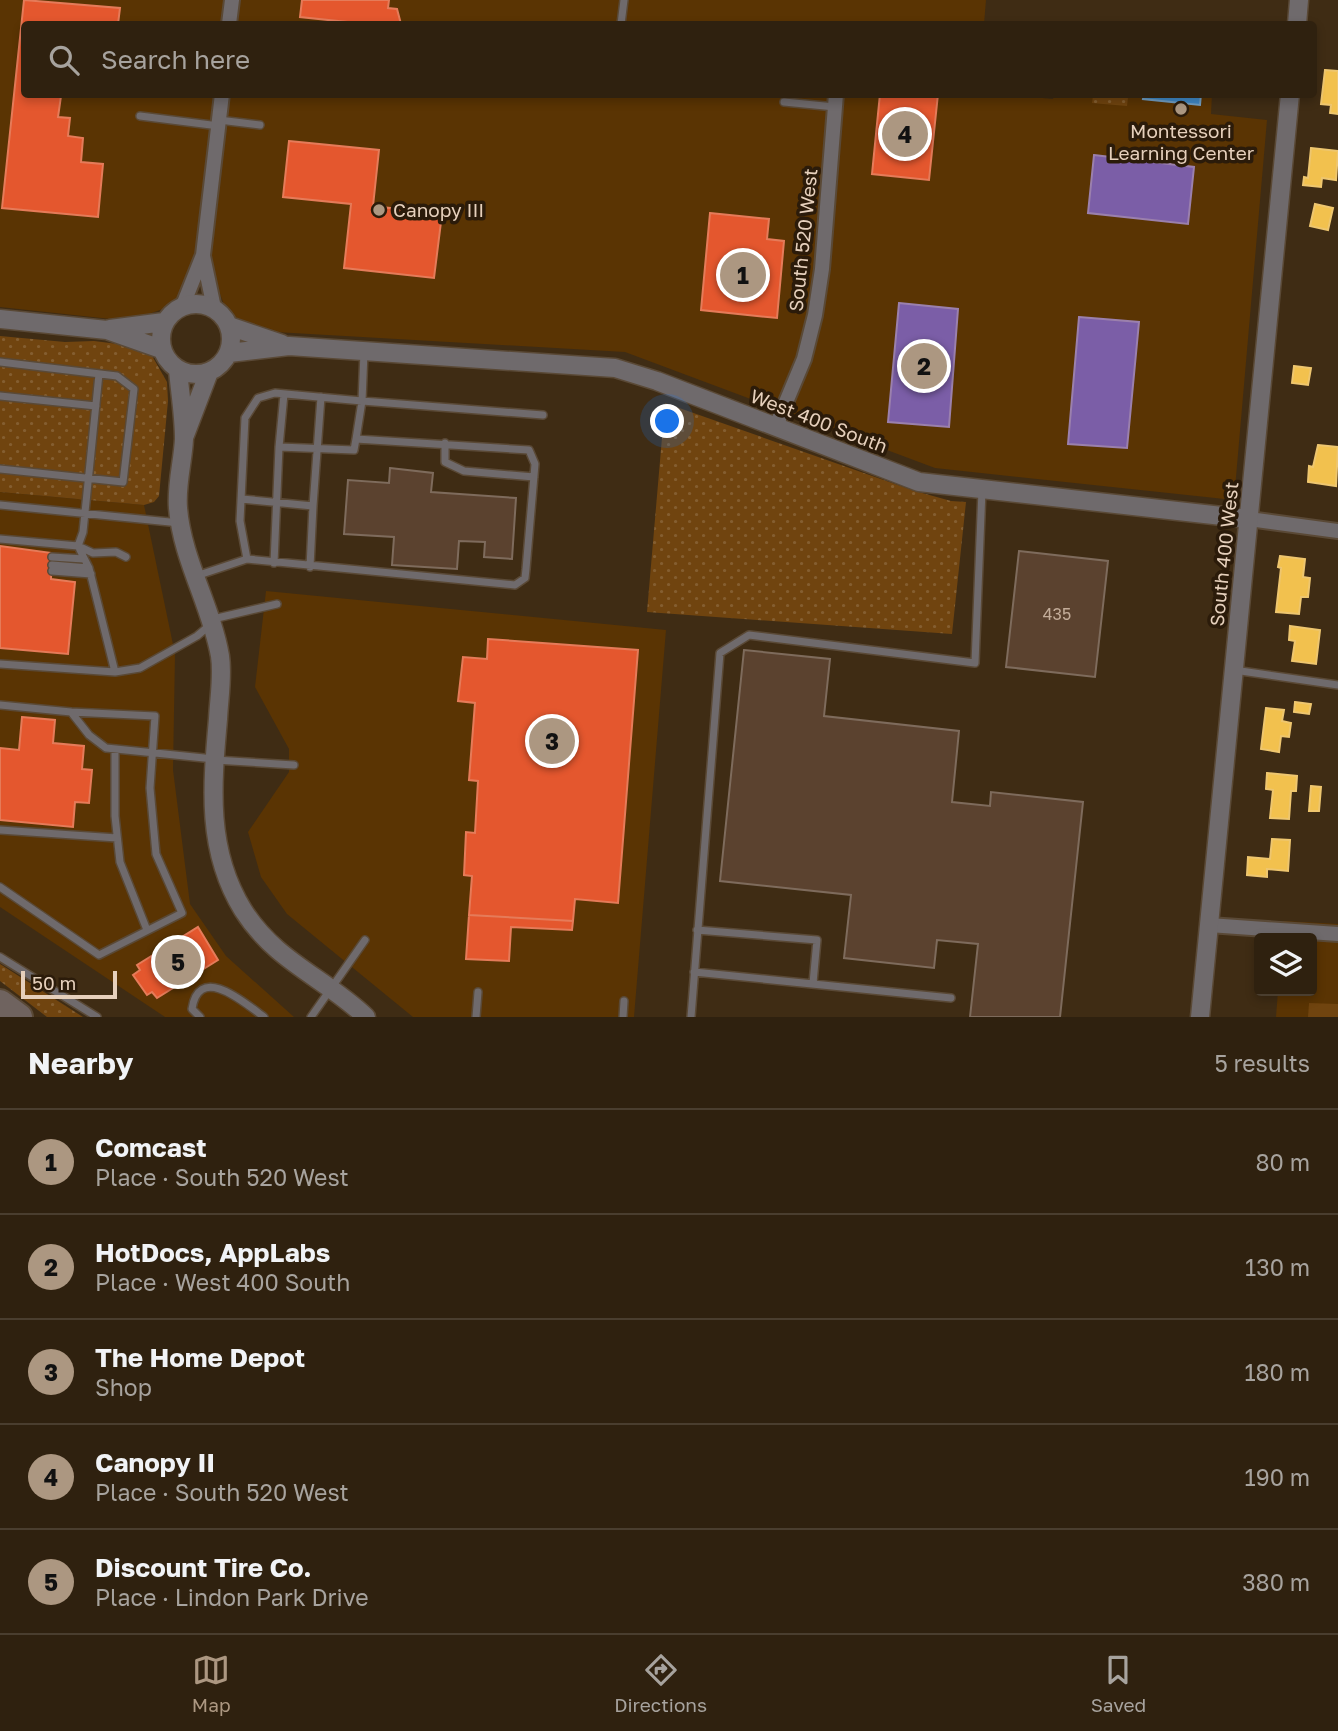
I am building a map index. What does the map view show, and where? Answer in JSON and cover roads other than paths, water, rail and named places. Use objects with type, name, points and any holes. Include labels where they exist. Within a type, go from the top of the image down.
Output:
[{"type":"highway","points":[[0,1003],[19,1017]]},
{"type":"street","points":[[229,21],[232,0]]},
{"type":"street","points":[[1297,21],[1299,0]]},
{"type":"street","points":[[183,306],[203,255],[222,98]]},
{"type":"street","name":"South 400 West","points":[[1199,1017],[1290,98]]},
{"type":"street","name":"South 520 West","points":[[776,426],[804,359],[815,314],[822,269],[835,101]]},
{"type":"street","points":[[203,255],[215,308]]},
{"type":"street","points":[[203,304],[215,308],[229,326],[232,341],[229,353],[219,366],[209,372],[190,374],[178,370],[167,360],[161,349],[160,334],[164,322],[183,306],[203,304]]},
{"type":"street","points":[[0,319],[107,330],[161,349]]},
{"type":"street","points":[[107,330],[164,322]]},
{"type":"street","name":"West 400 South","points":[[229,326],[289,346]]},
{"type":"street","name":"West 400 South","points":[[229,353],[289,346],[615,368],[776,426],[919,482],[1338,531]]},
{"type":"street","points":[[178,370],[184,439],[178,506],[184,541],[220,656],[221,679],[214,760],[214,825],[218,850],[234,893],[255,927],[271,945],[301,970],[333,989],[366,1017]]},
{"type":"street","points":[[184,439],[209,372]]},
{"type":"street","points":[[1209,925],[1338,934]]},
{"type":"lane","points":[[621,21],[624,0]]},
{"type":"lane","points":[[784,102],[835,101]]},
{"type":"lane","points":[[140,116],[260,125]]},
{"type":"lane","points":[[279,447],[354,450],[362,401],[364,351]]},
{"type":"lane","points":[[0,362],[117,376],[134,389],[123,482],[0,469]]},
{"type":"lane","points":[[99,374],[83,532],[78,546],[90,571],[115,672]]},
{"type":"lane","points":[[247,559],[240,521],[245,418],[258,398],[275,393],[543,415]]},
{"type":"lane","points":[[274,563],[284,394]]},
{"type":"lane","points":[[0,396],[96,406]]},
{"type":"lane","points":[[310,567],[321,397]]},
{"type":"lane","points":[[195,576],[247,559],[515,585],[525,578],[535,464],[528,450],[356,439]]},
{"type":"lane","points":[[445,443],[445,462],[464,471],[534,477]]},
{"type":"lane","points":[[691,1017],[720,653],[749,635],[975,663],[982,489]]},
{"type":"lane","points":[[242,499],[313,506]]},
{"type":"lane","points":[[0,505],[181,523]]},
{"type":"lane","points":[[0,539],[78,546],[93,553],[116,552],[126,557]]},
{"type":"lane","points":[[84,559],[52,564],[90,571]]},
{"type":"lane","points":[[0,664],[115,672],[140,668],[197,636],[211,622],[276,604]]},
{"type":"lane","points":[[1234,670],[1338,685]]},
{"type":"lane","points":[[0,705],[155,716],[150,788],[156,853],[182,912],[99,955],[0,887]]},
{"type":"lane","points":[[71,712],[89,735],[106,748],[214,760],[294,765]]},
{"type":"lane","points":[[115,749],[114,816],[120,862],[148,930]]},
{"type":"lane","points":[[0,830],[117,838]]},
{"type":"lane","points":[[698,930],[817,940],[813,983]]},
{"type":"lane","points":[[311,1017],[365,940]]},
{"type":"lane","points":[[0,957],[97,1017]]},
{"type":"lane","points":[[694,972],[951,998]]},
{"type":"lane","points":[[200,1017],[192,1009],[194,1000],[211,987],[223,988],[264,1017]]},
{"type":"lane","points":[[476,1017],[478,992]]},
{"type":"lane","points":[[623,1017],[624,1002]]},
{"type":"place","name":"Montessori Learning Center","points":[[1181,109]]},
{"type":"place","name":"Canopy II","points":[[905,134]]},
{"type":"place","name":"Canopy III","points":[[379,210]]},
{"type":"place","name":"Comcast","points":[[743,275]]},
{"type":"place","name":"HotDocs, AppLabs","points":[[924,366]]},
{"type":"place","name":"The Home Depot","points":[[552,741]]},
{"type":"place","name":"Discount Tire Co.","points":[[178,962]]}]
